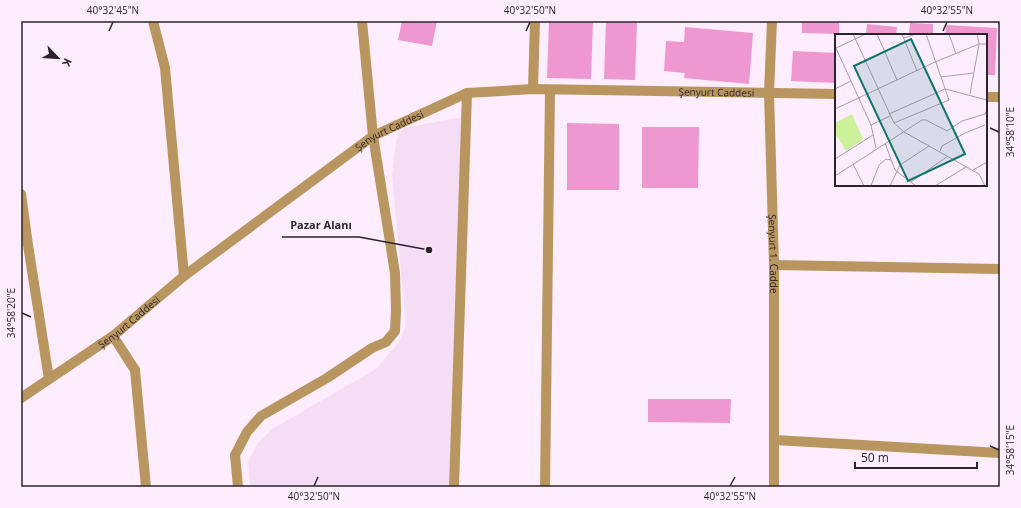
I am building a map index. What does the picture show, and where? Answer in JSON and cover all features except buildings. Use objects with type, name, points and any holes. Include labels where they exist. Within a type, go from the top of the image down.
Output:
[{"type":"street","points":[[153,21],[164,68],[184,276]]},
{"type":"street","points":[[238,487],[235,455],[247,432],[262,416],[327,378],[372,348],[386,342],[395,331],[395,274],[373,136],[362,21]]},
{"type":"street","points":[[533,89],[534,21]]},
{"type":"street","name":"Şenyurt 1. Cadde","points":[[772,21],[769,93],[774,265],[774,487]]},
{"type":"street","name":"Şenyurt Caddesi","points":[[21,398],[113,336],[184,276],[373,136],[467,93],[533,89],[835,94]]},
{"type":"street","points":[[545,487],[550,90]]},
{"type":"street","points":[[454,487],[467,93]]},
{"type":"street","points":[[987,97],[1000,97]]},
{"type":"street","points":[[21,194],[48,379]]},
{"type":"street","points":[[774,265],[1000,269]]},
{"type":"street","points":[[113,336],[136,370],[146,487]]},
{"type":"street","points":[[775,440],[1000,453]]},
{"type":"shaded area","points":[[462,117],[451,487],[250,487],[248,462],[257,444],[272,429],[376,369],[399,342],[406,325],[392,175],[396,140],[404,128]]},
{"type":"place","name":"Pazar Alanı","points":[[429,250]]}]
